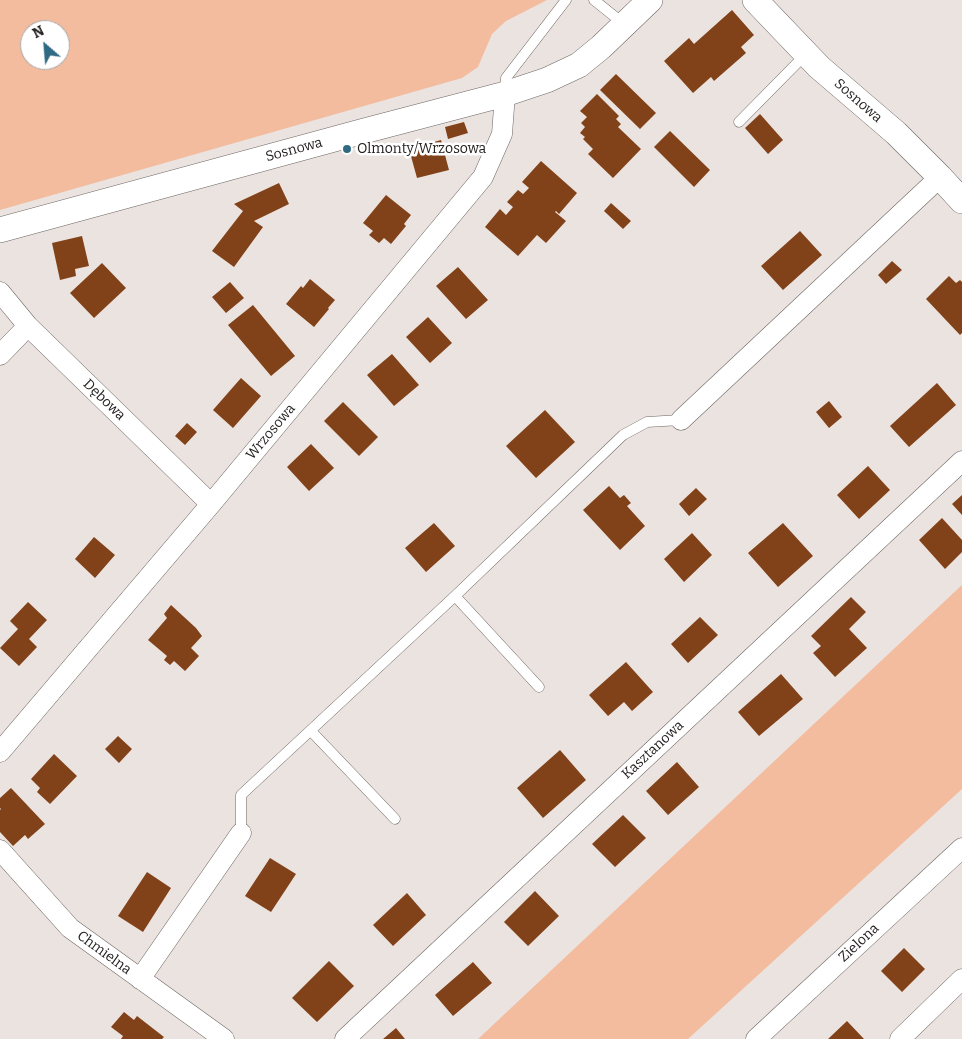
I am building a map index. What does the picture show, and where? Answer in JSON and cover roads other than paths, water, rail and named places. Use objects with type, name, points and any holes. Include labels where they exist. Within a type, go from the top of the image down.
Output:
[{"type":"street","name":"Sosnowa","points":[[0,230],[505,94],[547,80],[579,65],[601,47],[650,0]]},
{"type":"street","name":"Sosnowa","points":[[762,2],[819,66],[896,133],[962,201]]},
{"type":"street","name":"Wrzosowa","points":[[0,752],[211,504],[483,177],[502,134],[505,94]]},
{"type":"street","points":[[681,420],[940,177]]},
{"type":"street","name":"Dębowa","points":[[0,292],[28,326],[211,504]]},
{"type":"street","points":[[0,355],[28,326]]},
{"type":"street","name":"Kasztanowa","points":[[345,1039],[962,461]]},
{"type":"street","points":[[140,979],[241,833]]},
{"type":"street","name":"Zielona","points":[[756,1039],[962,848]]},
{"type":"street","name":"Chmielna","points":[[0,850],[70,928],[224,1039]]},
{"type":"street","points":[[900,1039],[962,979]]},
{"type":"lane","points":[[505,94],[506,78],[566,0]]},
{"type":"lane","points":[[594,0],[624,24]]},
{"type":"lane","points":[[739,122],[807,54]]},
{"type":"lane","points":[[241,833],[241,795],[456,596],[623,435],[647,422],[681,420]]},
{"type":"lane","points":[[456,596],[539,687]]},
{"type":"lane","points":[[311,731],[395,819]]},
{"type":"place","name":"Olmonty/Wrzosowa","points":[[347,149]]}]
